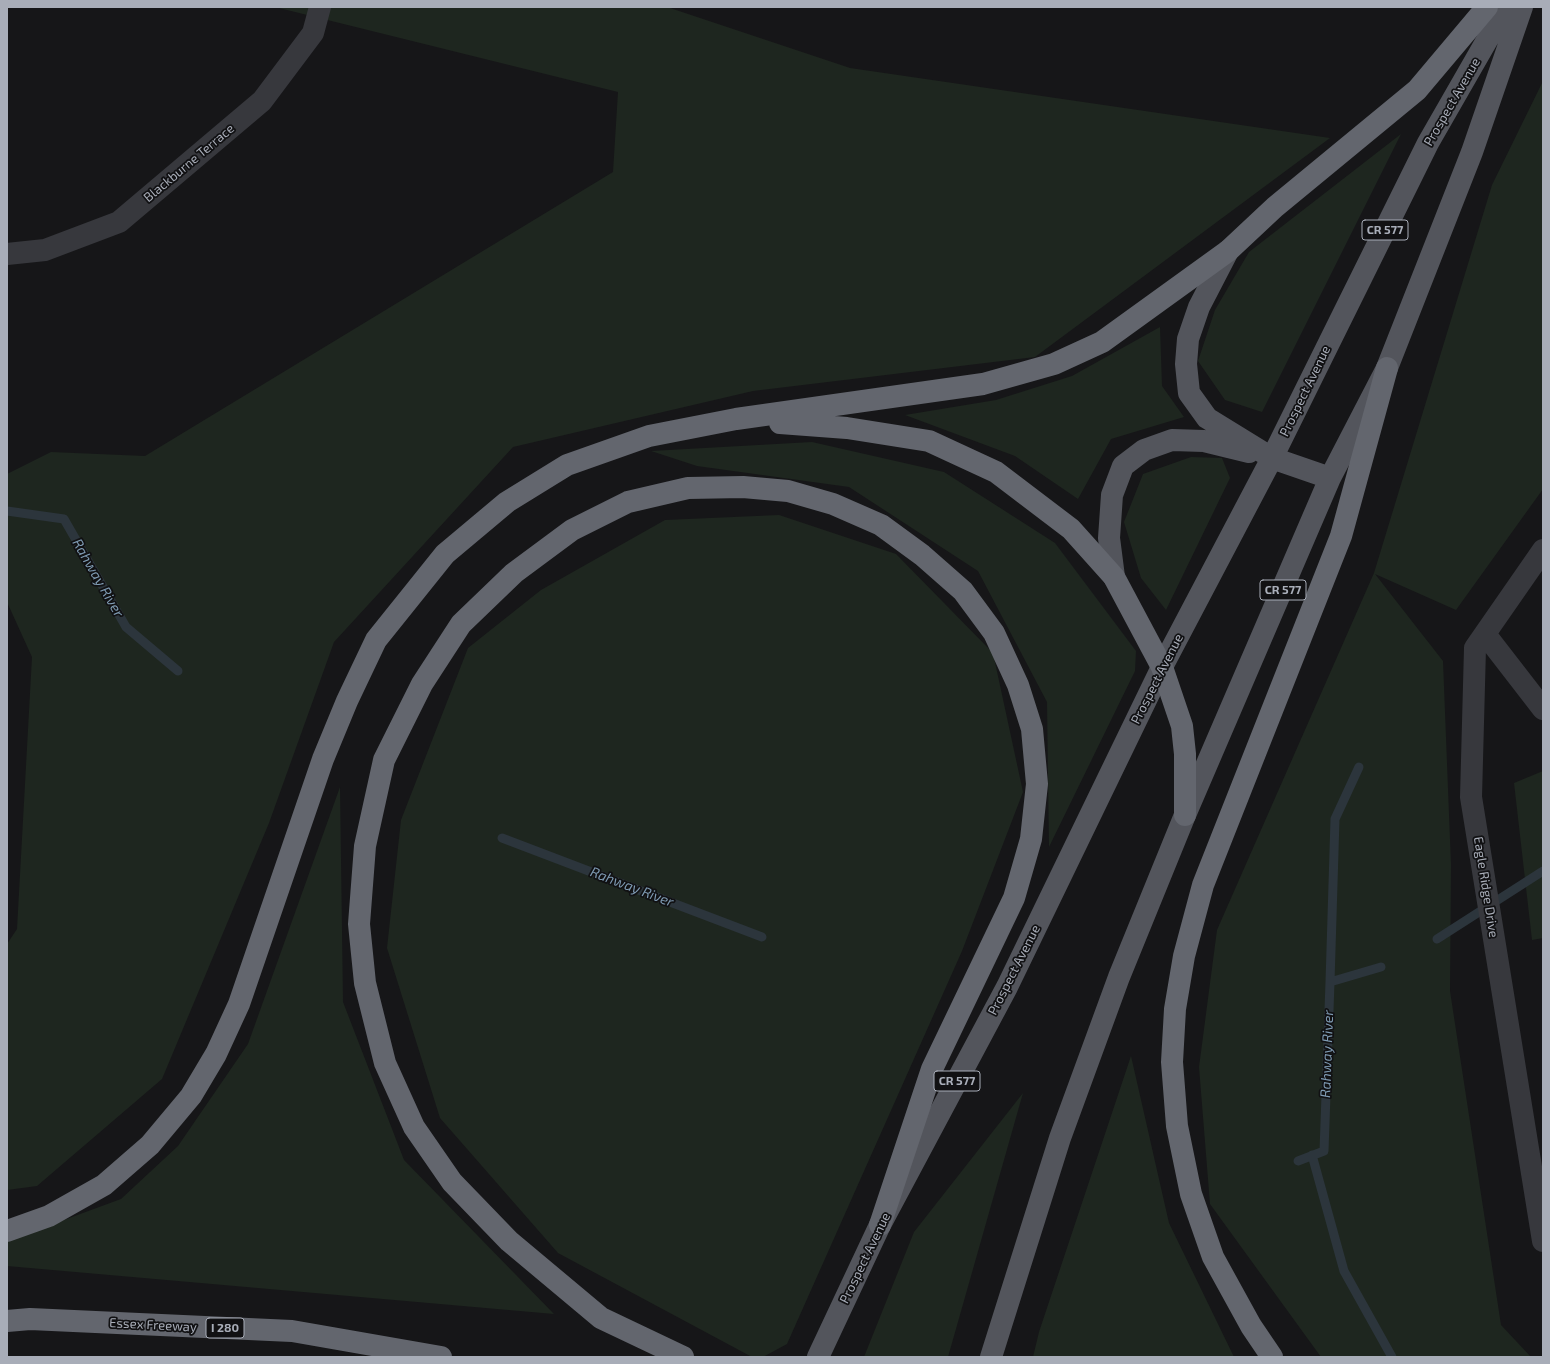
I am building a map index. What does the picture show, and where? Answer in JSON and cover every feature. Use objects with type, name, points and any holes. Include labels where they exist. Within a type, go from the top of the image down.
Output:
[{"type":"highway","points":[[7,1231],[49,1216],[104,1185],[150,1145],[191,1096],[216,1054],[239,1004],[323,759],[347,701],[376,640],[445,554],[507,502],[566,465],[649,436],[736,419],[983,384],[1054,364],[1102,342],[1228,251],[1275,207],[1417,90],[1487,7]]},
{"type":"highway","points":[[1272,1357],[1251,1326],[1213,1257],[1191,1194],[1177,1126],[1172,1062],[1175,1009],[1184,956],[1203,885],[1341,536],[1387,368]]},
{"type":"highway","points":[[736,419],[847,428],[929,441],[996,472],[1071,529],[1114,577],[1162,667],[1182,726],[1186,754],[1185,816]]},
{"type":"highway","points":[[683,1357],[601,1318],[509,1242],[452,1182],[414,1127],[385,1064],[365,982],[359,924],[365,846],[384,760],[422,684],[461,624],[514,573],[572,530],[628,502],[688,488],[743,487],[788,491],[833,504],[881,525],[922,555],[963,592],[994,633],[1018,686],[1032,729],[1038,784],[1031,839],[1014,898],[932,1069],[880,1225]]},
{"type":"highway","name":"Essex Freeway","points":[[7,1321],[30,1319],[292,1331],[441,1357]]},
{"type":"main road","name":"Prospect Avenue","points":[[819,1355],[880,1225],[1007,987],[1162,667],[1272,458],[1428,143],[1506,7]]},
{"type":"main road","name":"Prospect Avenue","points":[[991,1357],[1060,1138],[1119,977],[1185,816],[1330,478],[1387,368],[1472,152],[1522,7]]},
{"type":"main road","points":[[1228,251],[1199,307],[1188,339],[1186,364],[1189,393],[1207,418],[1272,458]]},
{"type":"main road","points":[[1114,577],[1109,538],[1112,495],[1123,466],[1144,450],[1172,440],[1204,441],[1272,458],[1330,478]]},
{"type":"street","name":"Blackburne Terrace","points":[[7,254],[45,250],[119,222],[262,101],[313,33],[320,7]]},
{"type":"street","name":"Eagle Ridge Drive","points":[[1543,550],[1476,648],[1471,797],[1543,1241]]},
{"type":"street","points":[[1485,634],[1543,709]]},
{"type":"shaded area","points":[[275,7],[667,7],[850,68],[1330,138],[1035,357],[753,391],[513,447],[334,642],[269,823],[162,1079],[37,1186],[7,1190],[7,944],[17,929],[32,657],[7,602],[7,474],[51,452],[145,456],[613,172],[618,92]]},
{"type":"shaded area","points":[[1543,81],[1543,489],[1456,610],[1375,574],[1443,661],[1451,865],[1450,991],[1501,1325],[1531,1357],[1321,1357],[1210,1204],[1199,1067],[1217,930],[1374,573],[1492,185]]},
{"type":"shaded area","points":[[1401,134],[1262,412],[1225,400],[1198,361],[1215,310],[1249,252]]},
{"type":"shaded area","points":[[1160,327],[1162,386],[1184,417],[1111,439],[1078,499],[1015,456],[905,415],[996,400],[1072,376]]},
{"type":"shaded area","points":[[812,442],[944,472],[1055,543],[1136,651],[1135,671],[1049,847],[1047,702],[978,571],[849,487],[697,466],[651,451]]},
{"type":"shaded area","points":[[1191,457],[1222,458],[1230,478],[1166,610],[1141,578],[1124,522],[1143,474]]},
{"type":"shaded area","points":[[779,515],[896,554],[993,653],[1023,792],[962,951],[787,1344],[763,1357],[752,1357],[558,1253],[440,1118],[387,948],[401,820],[468,648],[541,590],[665,520]]},
{"type":"shaded area","points":[[1543,771],[1543,938],[1532,940],[1514,783]]},
{"type":"shaded area","points":[[340,787],[343,1002],[404,1160],[554,1314],[7,1266],[7,1241],[121,1199],[178,1146],[248,1044]]},
{"type":"shaded area","points":[[1131,1056],[1169,1223],[1234,1357],[1033,1357],[1039,1332]]},
{"type":"shaded area","points":[[1023,1093],[948,1357],[864,1357],[914,1232]]},
{"type":"waterway","name":"Rahway River","points":[[7,511],[64,519],[126,627],[178,671]]},
{"type":"waterway","points":[[1330,982],[1335,819],[1359,767]]},
{"type":"waterway","name":"Rahway River","points":[[502,838],[762,937]]},
{"type":"waterway","name":"Rahway River","points":[[1437,939],[1543,871]]},
{"type":"waterway","name":"Rahway River","points":[[1298,1161],[1324,1151],[1330,982],[1381,967]]},
{"type":"waterway","points":[[1312,1155],[1344,1271],[1392,1357]]}]
